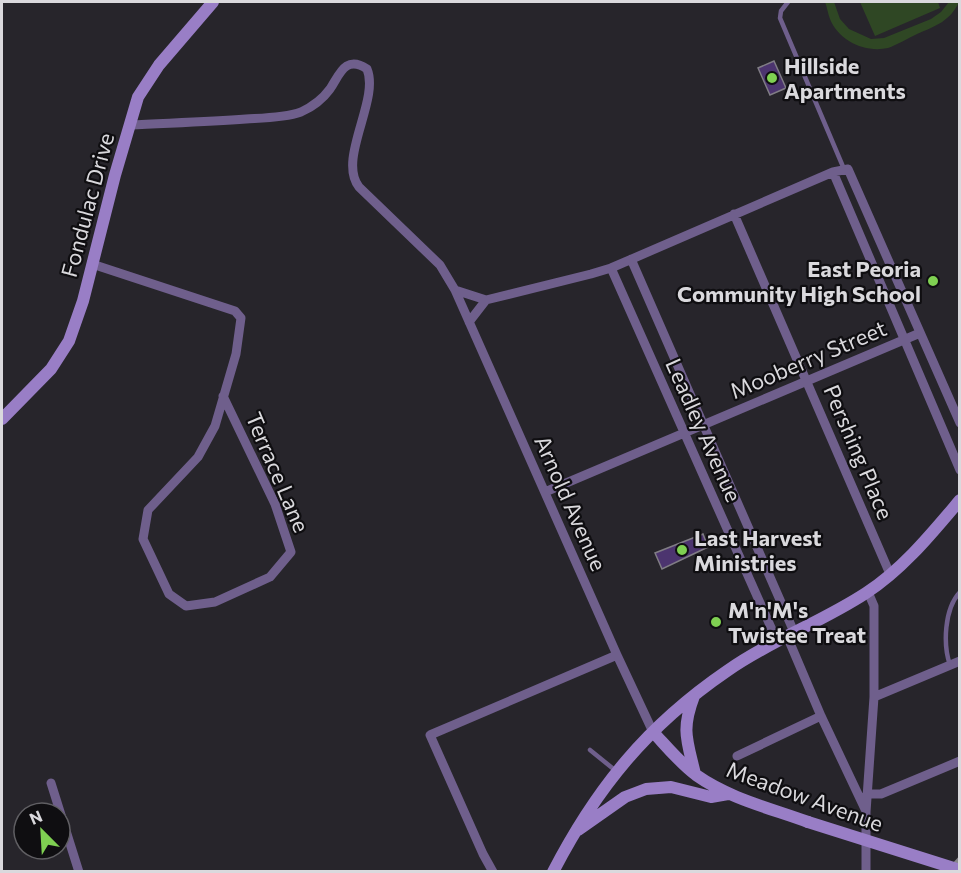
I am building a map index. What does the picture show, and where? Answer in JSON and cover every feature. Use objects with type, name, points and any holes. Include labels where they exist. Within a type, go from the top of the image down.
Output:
[{"type":"main road","name":"Fondulac Drive","points":[[2,419],[41,380],[64,350],[76,325],[138,97],[159,65],[213,2]]},
{"type":"main road","points":[[553,872],[575,832],[616,771],[653,732],[694,695],[728,670],[868,592],[926,539],[960,500]]},
{"type":"main road","points":[[694,695],[685,724],[695,774]]},
{"type":"main road","name":"Meadow Avenue","points":[[653,732],[695,774],[728,794],[960,870]]},
{"type":"main road","points":[[575,832],[625,797],[646,789],[675,788],[711,797],[728,794]]},
{"type":"street","name":"Arnold Avenue","points":[[130,125],[254,119],[297,113],[317,103],[330,89],[343,69],[354,64],[367,69],[370,81],[356,147],[353,168],[355,180],[359,187],[440,265],[455,290],[616,655],[653,732]]},
{"type":"street","points":[[455,290],[486,300],[570,281],[611,268],[833,172],[846,169],[960,423]]},
{"type":"street","points":[[833,172],[960,470]]},
{"type":"street","name":"Pershing Place","points":[[734,214],[890,574]]},
{"type":"street","name":"Leadley Avenue","points":[[631,259],[704,425],[786,636],[866,812]]},
{"type":"street","name":"Terrace Lane","points":[[93,264],[238,312],[241,318],[242,324],[236,354],[215,426],[198,457],[148,510],[144,539],[169,594],[186,606],[215,602],[270,577],[291,552],[275,504],[224,396]]},
{"type":"street","name":"Leadley Avenue","points":[[611,268],[684,434],[786,636]]},
{"type":"street","points":[[469,322],[486,300]]},
{"type":"street","name":"Mooberry Street","points":[[545,492],[920,333]]},
{"type":"street","points":[[866,872],[866,812],[874,697],[874,606],[868,592]]},
{"type":"street","points":[[493,872],[430,735],[616,655]]},
{"type":"street","points":[[874,697],[955,663]]},
{"type":"street","points":[[737,756],[821,716]]},
{"type":"street","points":[[867,794],[881,794],[960,761]]},
{"type":"street","points":[[51,783],[79,872]]},
{"type":"lane","points":[[788,2],[781,11],[780,18],[846,169]]},
{"type":"lane","points":[[955,663],[946,654],[948,618],[956,596],[960,592]]},
{"type":"lane","points":[[590,750],[616,771]]},
{"type":"green space","points":[[825,2],[834,2],[840,19],[849,29],[871,39],[884,38],[931,19],[949,2],[959,2],[947,18],[936,25],[891,47],[870,49],[854,44],[840,34],[830,19]]},
{"type":"green space","points":[[860,2],[938,2],[940,8],[875,36]]},
{"type":"building","name":"Hillside Apartments","points":[[774,61],[786,88],[770,95],[758,68]]},
{"type":"building","name":"Last Harvest Ministries","points":[[703,534],[708,547],[662,569],[655,553]]},
{"type":"railway","points":[[948,872],[960,859]]},
{"type":"place","name":"Hillside Apartments","points":[[772,78]]},
{"type":"place","name":"East Peoria Community High School","points":[[933,281]]},
{"type":"place","name":"Last Harvest Ministries","points":[[682,550]]},
{"type":"place","name":"M'n'M's Twistee Treat","points":[[716,622]]}]
